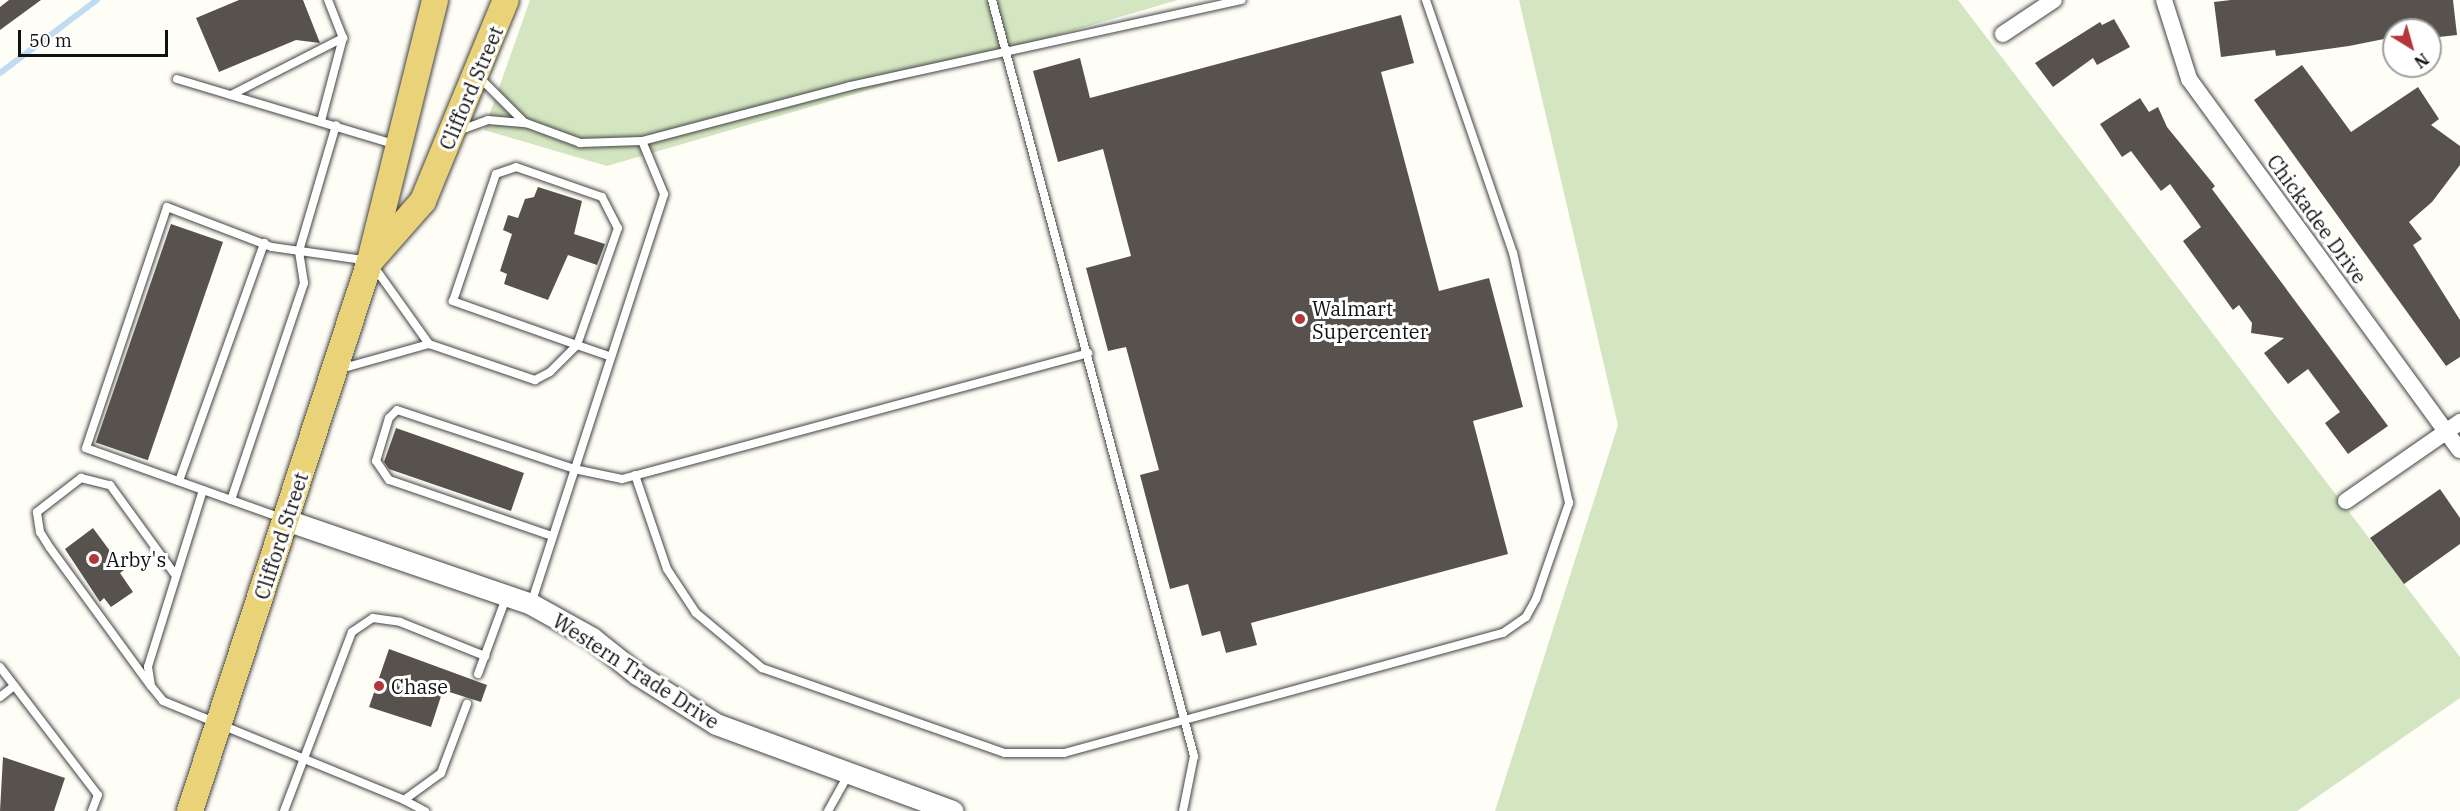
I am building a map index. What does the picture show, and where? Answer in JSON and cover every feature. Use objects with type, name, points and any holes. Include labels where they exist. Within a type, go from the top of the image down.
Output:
[{"type":"main road","name":"Clifford Street","points":[[190,811],[370,261],[435,0]]},
{"type":"main road","name":"Clifford Street","points":[[370,261],[423,201],[477,75],[506,0]]},
{"type":"street","points":[[2003,34],[2054,0]]},
{"type":"street","name":"Chickadee Drive","points":[[2164,0],[2189,80],[2453,426],[2460,450]]},
{"type":"street","points":[[2346,501],[2453,426]]},
{"type":"street","name":"Western Trade Drive","points":[[286,520],[531,604],[592,638],[637,674],[716,724],[848,775],[952,811]]},
{"type":"lane","points":[[321,121],[343,38],[328,0]]},
{"type":"lane","points":[[992,0],[1194,756],[1183,811]]},
{"type":"lane","points":[[452,133],[488,120],[526,123],[580,143],[642,141],[850,86],[1242,0]]},
{"type":"lane","points":[[635,475],[667,569],[696,613],[762,668],[1005,753],[1025,756],[1064,753],[1185,718],[1503,633],[1526,617],[1561,536],[1569,503],[1513,253],[1426,0]]},
{"type":"lane","points":[[231,95],[343,38]]},
{"type":"lane","points":[[477,75],[526,123]]},
{"type":"lane","points":[[177,79],[398,145]]},
{"type":"lane","points":[[231,500],[304,283],[299,251],[336,125]]},
{"type":"lane","points":[[531,604],[664,194],[642,141]]},
{"type":"lane","points":[[335,371],[429,344],[535,380],[550,372],[577,345],[618,228],[602,197],[516,167],[496,174],[453,301],[577,345],[611,357]]},
{"type":"lane","points":[[286,520],[86,448],[167,207],[264,243],[299,251],[370,261],[429,344]]},
{"type":"lane","points":[[179,481],[264,243]]},
{"type":"lane","points":[[552,536],[388,480],[376,461],[389,418],[397,410],[574,469],[622,479],[1088,353]]},
{"type":"lane","points":[[176,576],[110,485],[81,478],[37,512],[40,532],[50,549],[163,701],[404,800],[425,811]]},
{"type":"lane","points":[[151,686],[148,667],[203,490]]},
{"type":"lane","points":[[478,674],[507,595]]},
{"type":"lane","points":[[284,811],[352,632],[373,618],[400,622],[485,656]]},
{"type":"lane","points":[[0,667],[98,795],[92,811]]},
{"type":"lane","points":[[0,697],[14,686]]},
{"type":"lane","points":[[404,800],[441,773],[467,704]]},
{"type":"lane","points":[[828,811],[848,775]]},
{"type":"green space","points":[[530,0],[1178,0],[607,166],[484,130]]},
{"type":"green space","points":[[1519,0],[1958,0],[2460,657],[2460,698],[2297,811],[1495,811],[1618,425]]},
{"type":"building","points":[[9,0],[41,0],[0,30],[0,7]]},
{"type":"building","points":[[239,0],[303,0],[320,43],[296,40],[219,72],[196,18]]},
{"type":"building","points":[[2231,0],[2453,0],[2457,35],[2442,37],[2442,18],[2382,18],[2382,39],[2276,56],[2275,50],[2221,57],[2214,2]]},
{"type":"building","name":"Walmart Supercenter","points":[[1401,15],[1414,63],[1381,72],[1439,291],[1489,278],[1523,407],[1473,421],[1508,554],[1251,623],[1257,645],[1226,653],[1220,631],[1202,636],[1188,584],[1170,589],[1140,475],[1159,470],[1126,347],[1108,351],[1086,268],[1131,256],[1103,149],[1058,162],[1033,71],[1080,58],[1090,98]]},
{"type":"building","points":[[2114,19],[2130,47],[2097,65],[2093,58],[2053,87],[2035,63],[2100,22],[2102,25]]},
{"type":"building","points":[[2302,65],[2351,132],[2418,87],[2439,119],[2431,125],[2460,146],[2460,165],[2432,202],[2409,222],[2422,239],[2413,245],[2460,320],[2460,357],[2446,366],[2254,100]]},
{"type":"building","points":[[2140,98],[2149,112],[2158,107],[2167,127],[2215,186],[2212,189],[2388,426],[2348,454],[2325,423],[2340,412],[2308,369],[2288,384],[2264,353],[2284,338],[2251,333],[2252,323],[2239,305],[2233,310],[2183,241],[2201,227],[2170,184],[2161,191],[2131,151],[2122,157],[2100,124]]},
{"type":"building","points":[[538,187],[582,201],[574,234],[605,244],[597,265],[568,255],[548,300],[504,284],[507,274],[500,271],[512,234],[503,230],[508,215],[518,218],[525,199],[534,197]]},
{"type":"building","points":[[171,224],[223,242],[148,460],[96,442]]},
{"type":"building","points":[[396,428],[524,473],[511,511],[389,469],[384,462]]},
{"type":"building","points":[[2440,489],[2460,518],[2460,544],[2404,584],[2370,538]]},
{"type":"building","name":"Arby's","points":[[93,528],[124,570],[120,573],[133,592],[111,607],[104,598],[100,602],[65,549]]},
{"type":"building","points":[[389,649],[487,685],[481,702],[443,690],[431,727],[369,707]]},
{"type":"building","points":[[3,757],[65,778],[54,811],[0,811]]},
{"type":"waterway","points":[[0,73],[97,0]]},
{"type":"place","name":"Walmart Supercenter","points":[[1300,319]]},
{"type":"place","name":"Arby's","points":[[94,559]]},
{"type":"place","name":"Chase","points":[[379,686]]}]
